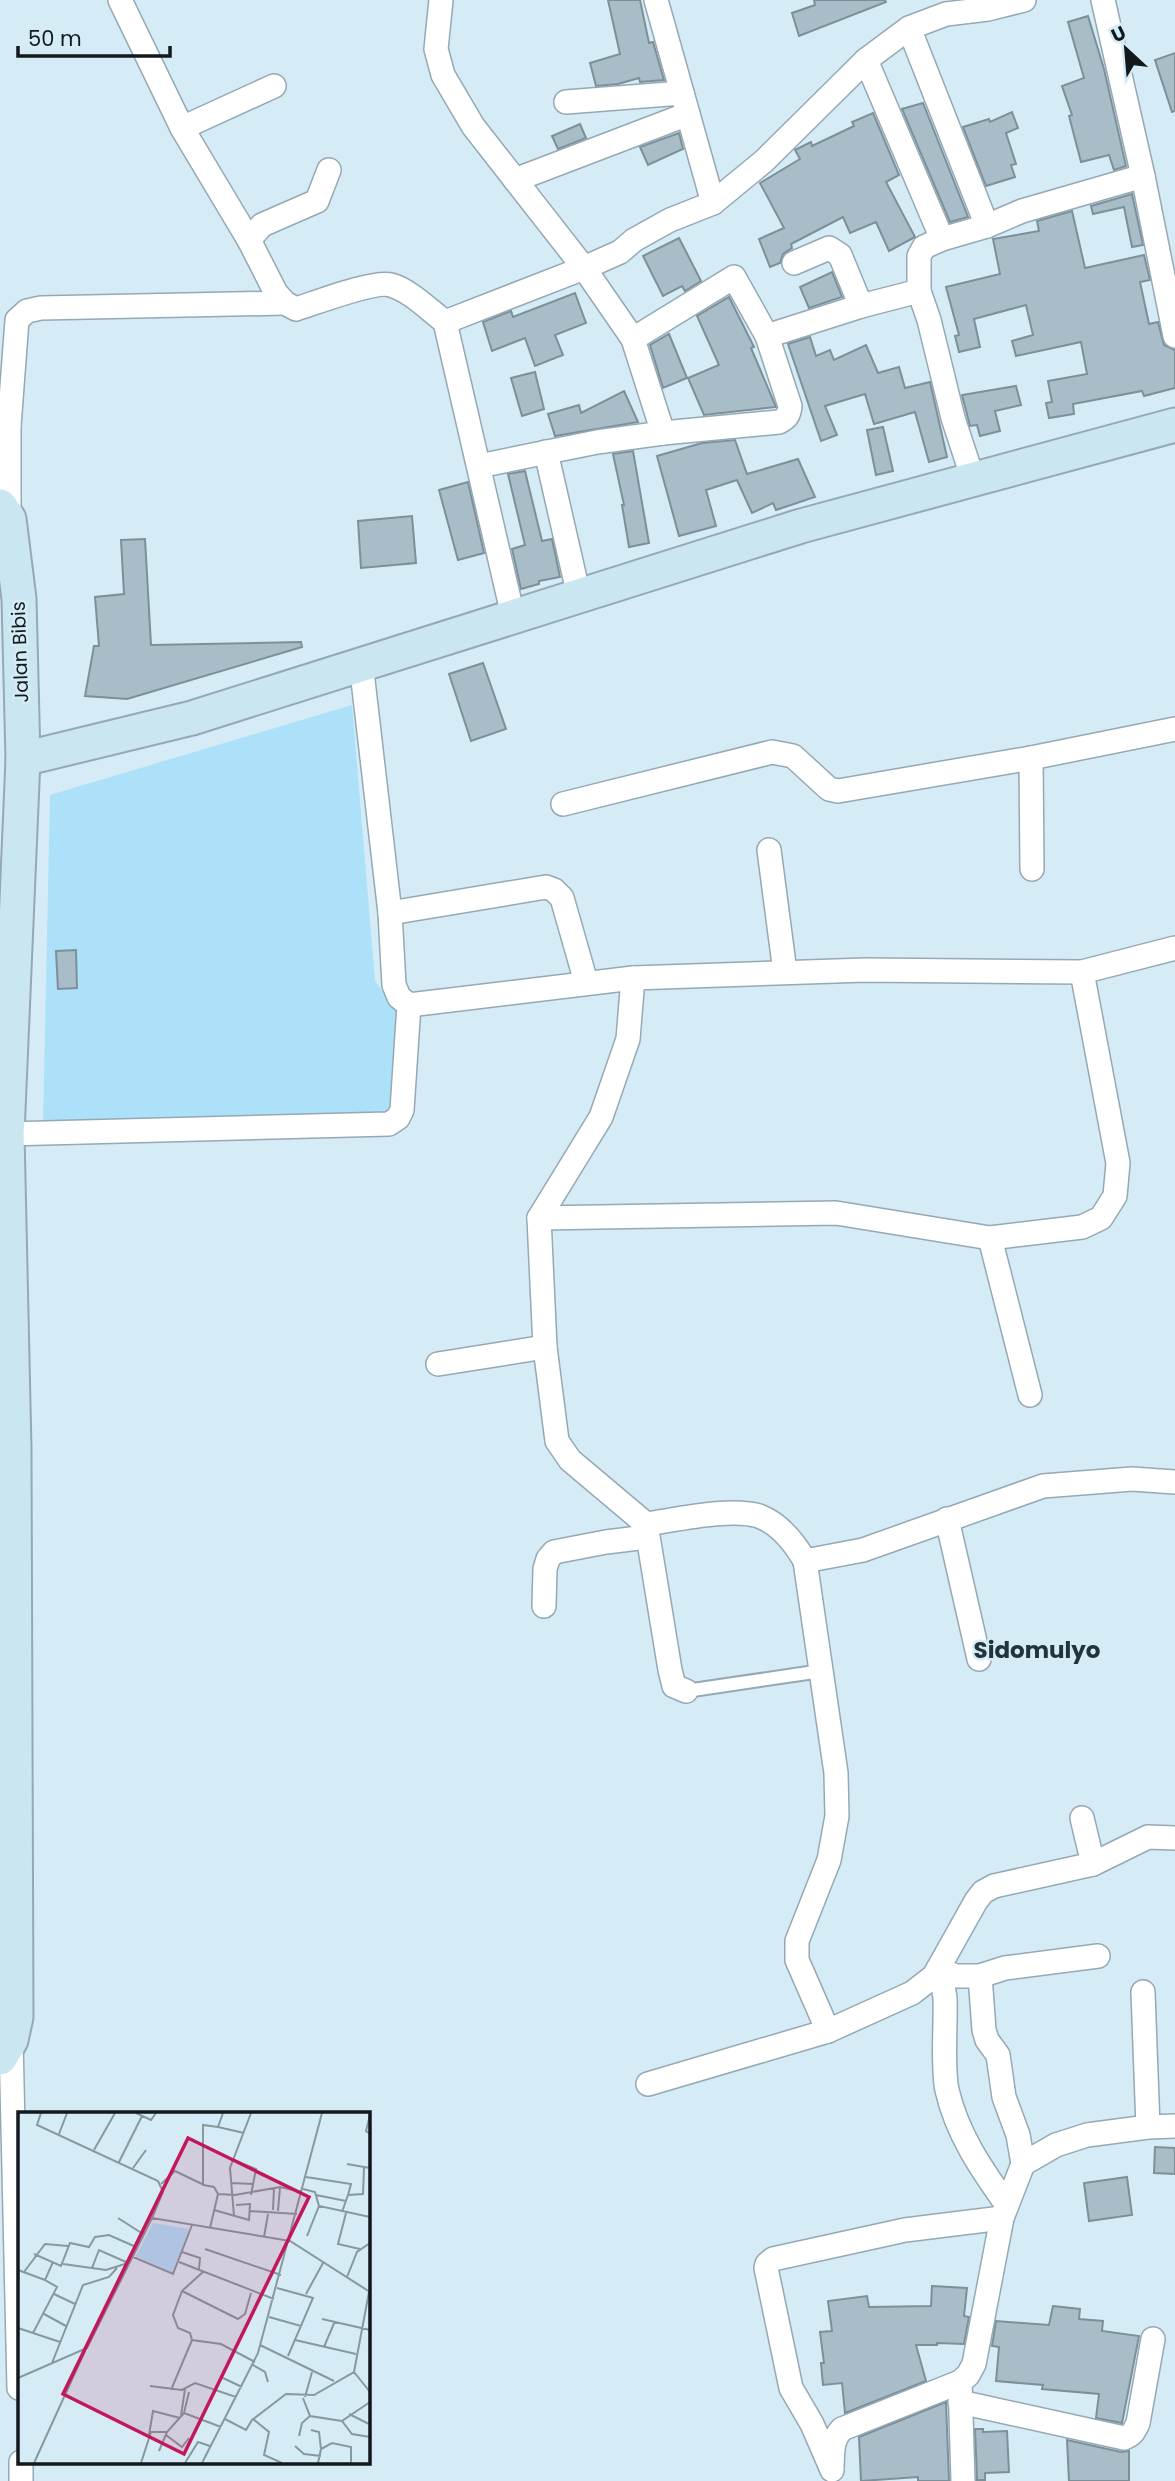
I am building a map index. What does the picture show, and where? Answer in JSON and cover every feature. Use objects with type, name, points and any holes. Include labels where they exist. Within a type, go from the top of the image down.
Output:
[{"type":"main road","points":[[23,759],[192,718],[801,526],[1175,425]]},
{"type":"main road","name":"Jalan Bibis","points":[[4,512],[19,598],[23,759],[8,917],[5,1048],[7,1134],[4,1207],[17,1785],[16,2017],[6,2049]]},
{"type":"street","points":[[120,0],[182,128],[249,240],[276,293],[285,303],[296,309],[370,286],[390,284],[410,295],[445,322],[513,616]]},
{"type":"street","points":[[441,0],[436,49],[443,75],[473,127],[584,268],[633,339],[663,433]]},
{"type":"street","points":[[656,0],[713,203]]},
{"type":"street","points":[[445,322],[584,268],[620,251],[670,220],[713,203],[764,161],[866,60],[909,28],[946,14],[988,9],[1024,0]]},
{"type":"street","points":[[1103,0],[1143,176],[1175,336]]},
{"type":"street","points":[[909,28],[987,226]]},
{"type":"street","points":[[866,60],[942,239]]},
{"type":"street","points":[[182,128],[274,86]]},
{"type":"street","points":[[566,102],[685,103]]},
{"type":"street","points":[[515,180],[685,103]]},
{"type":"street","points":[[249,240],[262,225],[317,201],[329,170]]},
{"type":"street","points":[[973,479],[947,397],[929,320],[919,291],[919,256],[924,247],[1022,211],[1143,176]]},
{"type":"street","points":[[794,263],[829,248],[835,250],[840,255],[861,306]]},
{"type":"street","points":[[479,466],[663,433],[779,422],[786,418],[790,406],[766,336],[734,278],[633,339]]},
{"type":"street","points":[[766,336],[919,291]]},
{"type":"street","points":[[4,512],[5,429],[17,320],[27,311],[41,308],[285,303]]},
{"type":"street","points":[[546,452],[579,596]]},
{"type":"street","points":[[361,663],[390,913],[394,985],[399,997],[409,1005],[633,978],[865,970],[1082,972],[1175,948]]},
{"type":"street","points":[[563,804],[772,752],[793,756],[829,789],[838,791],[1031,758],[1175,729]]},
{"type":"street","points":[[1031,758],[1032,869]]},
{"type":"street","points":[[769,850],[785,972]]},
{"type":"street","points":[[390,913],[545,887],[554,890],[562,898],[586,982]]},
{"type":"street","points":[[539,1218],[836,1213],[990,1238],[1082,1227],[1101,1218],[1115,1196],[1118,1163],[1082,972]]},
{"type":"street","points":[[633,978],[628,1039],[601,1117],[539,1218],[545,1347],[557,1441],[570,1460],[647,1530],[670,1670],[674,1686],[686,1691]]},
{"type":"street","points":[[7,1134],[389,1124],[398,1118],[402,1110],[409,1005]]},
{"type":"street","points":[[990,1238],[1030,1395]]},
{"type":"street","points":[[438,1364],[545,1347]]},
{"type":"street","points":[[805,1561],[863,1550],[1043,1486],[1132,1479],[1175,1482]]},
{"type":"street","points":[[544,1606],[545,1569],[554,1552],[606,1542],[715,1514],[758,1516],[781,1529],[796,1545],[805,1561],[836,1773],[838,1816],[829,1860],[797,1941],[796,1959],[828,2031]]},
{"type":"street","points":[[947,1519],[979,1659]]},
{"type":"street","points":[[1082,1818],[1093,1864]]},
{"type":"street","points":[[648,2084],[828,2031],[912,1993],[936,1973],[976,1901],[983,1892],[993,1886],[1093,1864],[1148,1837],[1175,1838]]},
{"type":"street","points":[[936,1973],[980,1976],[1006,1968],[1098,1956]]},
{"type":"street","points":[[936,1973],[943,1985],[945,1998],[947,2089],[973,2157],[1005,2212]]},
{"type":"street","points":[[963,2481],[960,2392],[974,2364],[1005,2212],[1023,2164],[1018,2135],[1004,2097],[998,2055],[987,2040],[984,2030],[980,1976]]},
{"type":"street","points":[[1143,1992],[1148,2127]]},
{"type":"street","points":[[6,2049],[18,2362]]},
{"type":"street","points":[[1023,2164],[1056,2145],[1087,2135],[1175,2126]]},
{"type":"street","points":[[832,2476],[812,2424],[791,2388],[767,2264],[773,2259],[1005,2212]]},
{"type":"street","points":[[832,2476],[833,2445],[842,2429],[960,2392],[1124,2438],[1133,2434],[1138,2423],[1153,2339]]},
{"type":"lane","points":[[686,1691],[821,1671]]},
{"type":"shaded area","points":[[352,705],[375,981],[404,1021],[404,1114],[43,1124],[50,795]]},
{"type":"building","points":[[608,0],[640,0],[649,43],[653,42],[664,80],[640,82],[639,78],[596,86],[590,63],[620,54]]},
{"type":"building","points":[[814,0],[886,2],[799,36],[792,13],[815,5]]},
{"type":"building","points":[[1088,16],[1104,69],[1126,166],[1114,170],[1109,155],[1081,162],[1069,116],[1072,115],[1062,86],[1084,78],[1068,22]]},
{"type":"building","points":[[1175,53],[1175,111],[1172,112],[1155,60]]},
{"type":"building","points":[[923,103],[968,217],[950,222],[902,109]]},
{"type":"building","points":[[1012,112],[1018,128],[1006,133],[1016,164],[1011,165],[1015,177],[986,186],[963,127],[989,119],[990,122]]},
{"type":"building","points":[[873,113],[899,175],[886,182],[915,237],[889,251],[876,222],[850,233],[843,217],[791,244],[792,248],[783,254],[780,263],[770,267],[759,239],[784,228],[760,183],[800,159],[795,150],[811,142],[812,146],[854,126],[852,122]]},
{"type":"building","points":[[580,124],[586,138],[558,149],[552,136]]},
{"type":"building","points":[[679,133],[683,149],[648,165],[640,147]]},
{"type":"building","points":[[1132,194],[1143,245],[1132,247],[1124,207],[1093,214],[1091,206]]},
{"type":"building","points":[[1072,211],[1085,268],[1144,255],[1150,280],[1140,282],[1149,324],[1158,322],[1164,345],[1175,350],[1175,388],[1144,396],[1142,391],[1073,404],[1074,414],[1049,418],[1046,403],[1052,402],[1048,381],[1087,374],[1081,342],[1016,356],[1012,341],[1033,335],[1026,305],[974,319],[980,347],[959,352],[955,336],[959,335],[946,287],[1000,274],[993,239],[1039,231],[1037,221]]},
{"type":"building","points":[[679,238],[701,281],[685,291],[682,286],[663,296],[643,256]]},
{"type":"building","points":[[832,272],[842,297],[809,308],[800,287]]},
{"type":"building","points":[[575,293],[586,323],[555,335],[563,355],[535,366],[525,338],[492,351],[483,322],[511,311],[513,317]]},
{"type":"building","points":[[729,297],[754,347],[751,348],[776,407],[704,415],[688,378],[719,365],[697,316]]},
{"type":"building","points":[[669,334],[687,378],[663,388],[650,345]]},
{"type":"building","points":[[810,337],[816,356],[830,350],[834,360],[866,345],[878,373],[899,367],[905,388],[930,382],[947,457],[929,462],[915,412],[874,424],[865,394],[825,406],[837,435],[821,441],[788,344]]},
{"type":"building","points":[[535,372],[544,409],[522,416],[511,378]]},
{"type":"building","points":[[1016,386],[1021,405],[995,411],[1000,431],[980,436],[977,425],[970,426],[962,395]]},
{"type":"building","points":[[624,391],[638,422],[555,436],[548,414],[579,405],[581,413]]},
{"type":"building","points":[[883,427],[893,471],[876,475],[867,430]]},
{"type":"building","points":[[735,440],[747,474],[798,459],[815,497],[776,510],[773,503],[752,513],[737,480],[706,490],[716,526],[679,536],[657,456],[702,443]]},
{"type":"building","points":[[633,451],[649,543],[629,547],[624,505],[613,454]]},
{"type":"building","points":[[525,471],[542,541],[552,539],[560,577],[539,581],[539,584],[521,589],[512,549],[525,545],[508,474]]},
{"type":"building","points":[[468,482],[484,553],[458,560],[439,490]]},
{"type":"building","points":[[412,516],[416,563],[361,568],[358,521]]},
{"type":"building","points":[[145,539],[151,645],[301,642],[302,647],[127,699],[85,696],[94,646],[99,646],[95,597],[124,594],[121,540]]},
{"type":"building","points":[[483,663],[506,729],[471,741],[449,674]]},
{"type":"building","points":[[76,950],[77,988],[58,989],[56,951]]},
{"type":"building","points":[[1155,2147],[1175,2148],[1175,2174],[1154,2173]]},
{"type":"building","points":[[1127,2177],[1132,2215],[1089,2221],[1084,2183]]},
{"type":"building","points":[[932,2286],[967,2288],[964,2316],[969,2317],[964,2344],[916,2345],[926,2381],[845,2413],[842,2383],[823,2385],[821,2363],[824,2363],[820,2332],[832,2331],[828,2301],[867,2296],[869,2307],[931,2306]]},
{"type":"building","points":[[1053,2306],[1080,2309],[1079,2319],[1103,2321],[1102,2331],[1139,2336],[1122,2423],[1096,2418],[1099,2394],[1042,2389],[1043,2385],[996,2381],[999,2347],[992,2346],[996,2321],[1049,2325]]},
{"type":"building","points":[[946,2402],[949,2481],[918,2481],[918,2477],[861,2481],[859,2437]]},
{"type":"building","points":[[975,2429],[983,2429],[983,2432],[1007,2431],[1009,2472],[985,2473],[985,2480],[977,2480]]},
{"type":"building","points":[[1067,2440],[1121,2452],[1129,2451],[1129,2481],[1069,2481]]},
{"type":"district","name":"Sidomulyo","points":[[1037,1650]]}]
